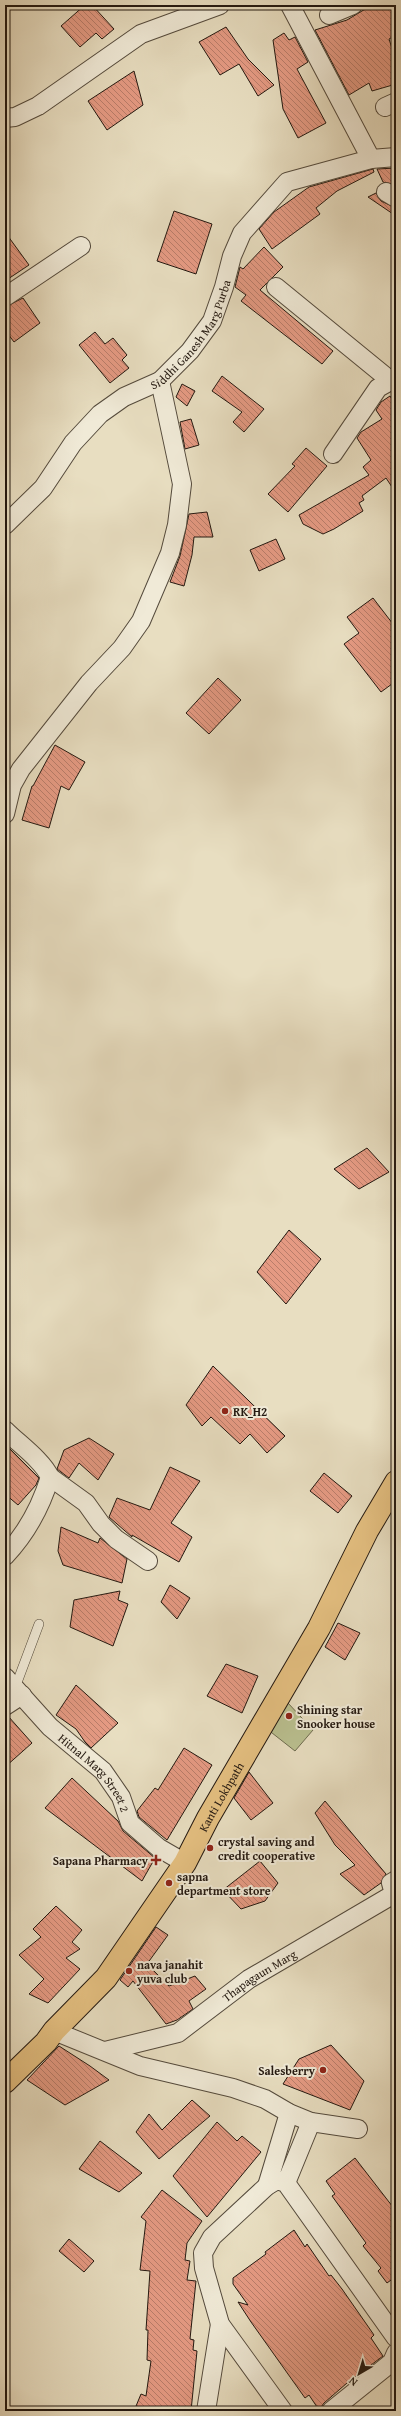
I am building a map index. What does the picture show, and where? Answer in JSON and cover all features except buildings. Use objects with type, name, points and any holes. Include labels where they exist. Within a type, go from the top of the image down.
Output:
[{"type":"main road","name":"Kanti Lokhpath","points":[[5,2082],[46,2042],[54,2031],[106,1978],[185,1863],[208,1818],[319,1628],[367,1532],[396,1482]]},
{"type":"street","points":[[5,118],[15,117],[38,106],[141,34],[220,5]]},
{"type":"street","points":[[290,5],[371,159]]},
{"type":"street","points":[[329,15],[353,5]]},
{"type":"street","name":"Siddhi Ganesh Marg Purba","points":[[5,525],[43,488],[73,443],[100,414],[124,397],[160,381],[190,351],[212,321],[224,287],[232,256],[242,233],[287,182],[371,159],[396,157]]},
{"type":"street","points":[[5,297],[81,246]]},
{"type":"street","points":[[276,287],[393,380],[378,388],[333,454]]},
{"type":"street","points":[[5,814],[12,785],[21,769],[89,683],[122,648],[140,621],[170,553],[177,525],[182,484],[160,381]]},
{"type":"street","points":[[5,1430],[18,1445],[45,1467],[50,1477],[86,1503],[101,1524],[116,1539],[148,1560]]},
{"type":"street","points":[[5,1556],[16,1544],[30,1521],[46,1491],[50,1477]]},
{"type":"street","points":[[5,1706],[14,1686]]},
{"type":"street","name":"Hitnal Marg Street 2","points":[[14,1686],[50,1727],[103,1771],[121,1797],[130,1823],[159,1848],[185,1863]]},
{"type":"street","name":"Thapagaun Marg","points":[[104,2051],[178,2033],[249,1979],[395,1890]]},
{"type":"street","points":[[54,2031],[140,2066],[234,2088],[265,2099],[289,2113],[311,2122],[358,2129]]},
{"type":"street","points":[[267,2186],[289,2113]]},
{"type":"street","points":[[286,2183],[311,2122]]},
{"type":"street","points":[[283,2411],[220,2324],[204,2268],[203,2253],[212,2237],[267,2186],[276,2180],[286,2183],[396,2338]]},
{"type":"street","points":[[206,2411],[220,2324]]},
{"type":"street","points":[[331,2411],[392,2362],[396,2353]]},
{"type":"lane","points":[[14,1686],[39,1624]]},
{"type":"green space","name":"Shining star Snooker house","points":[[288,1703],[313,1730],[295,1751],[267,1729]]},
{"type":"place","name":"RK_H2","points":[[225,1411]]},
{"type":"place","name":"Shining star Snooker house","points":[[289,1716]]},
{"type":"place","name":"crystal saving and credit cooperative","points":[[210,1848]]},
{"type":"place","name":"Sapana Pharmacy","points":[[156,1860]]},
{"type":"place","name":"sapna department store","points":[[169,1883]]},
{"type":"place","name":"nava janahit yuva club","points":[[129,1971]]},
{"type":"place","name":"Salesberry","points":[[323,2070]]}]
